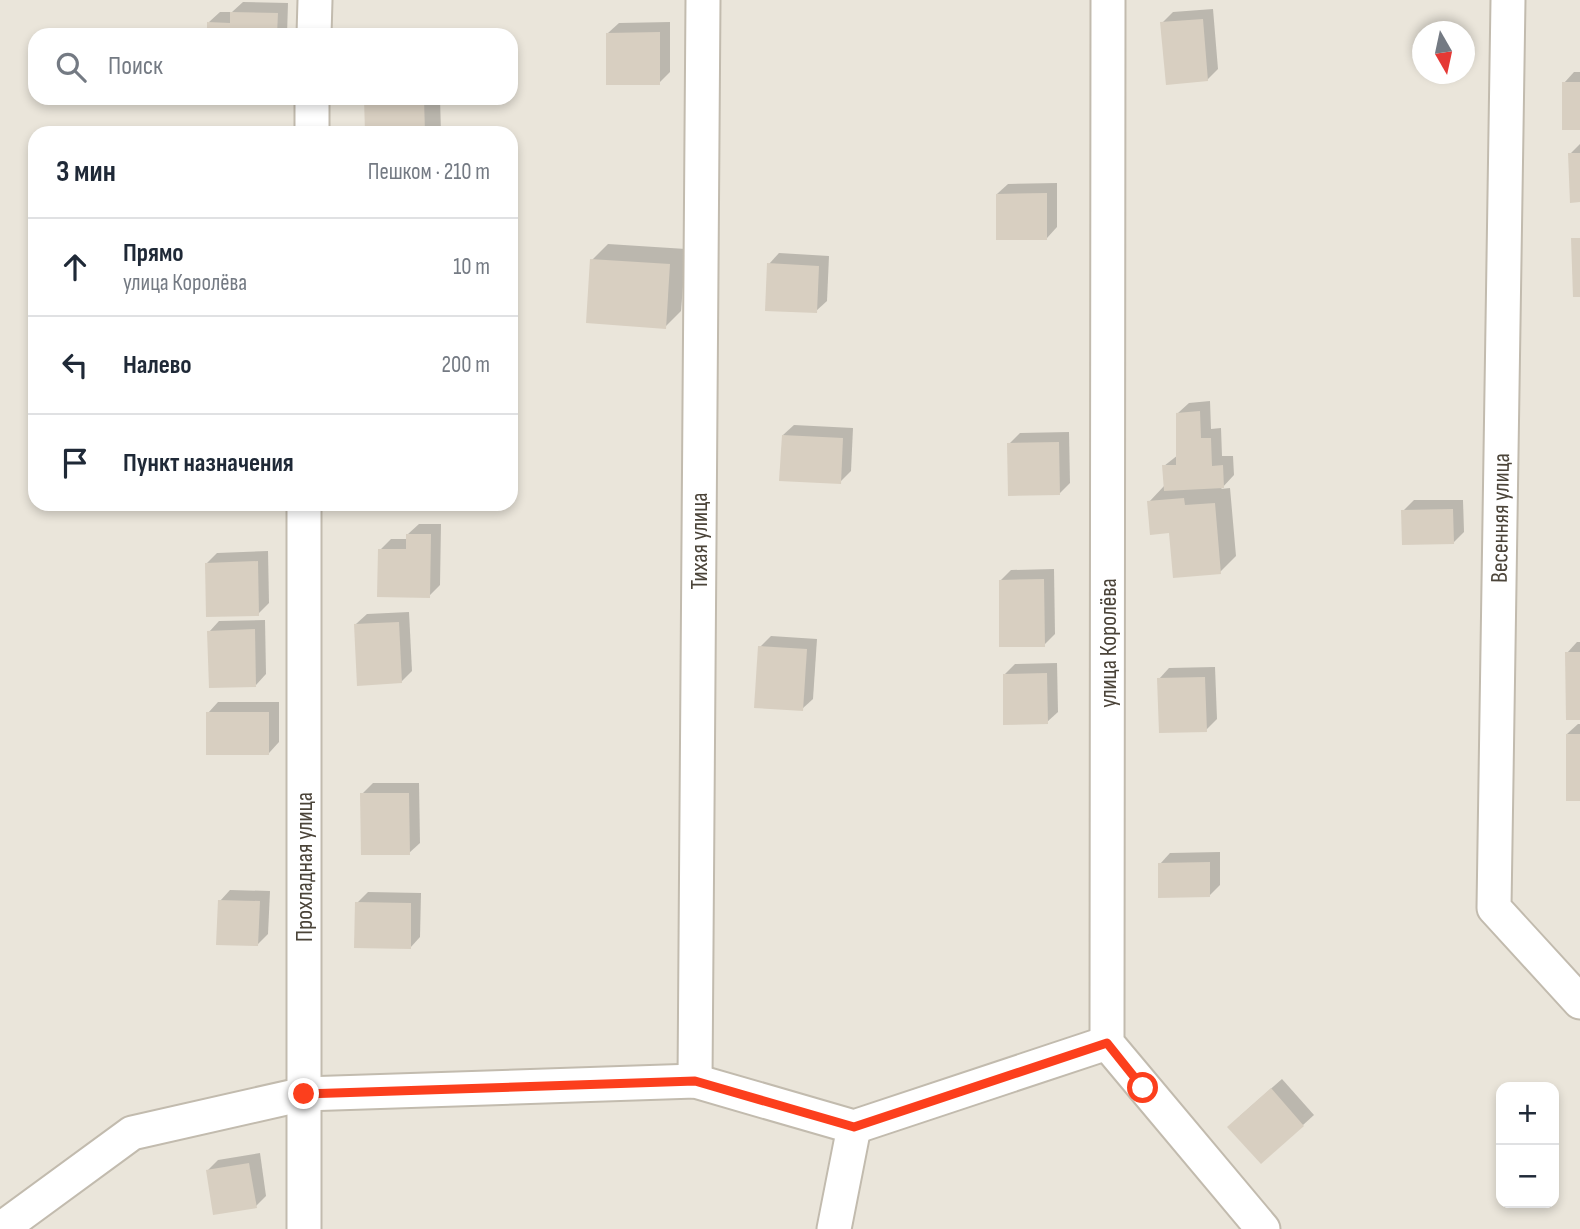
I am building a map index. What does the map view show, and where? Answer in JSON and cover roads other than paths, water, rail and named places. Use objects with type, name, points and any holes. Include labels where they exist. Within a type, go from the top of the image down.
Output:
[{"type":"street","points":[[314,28],[315,0]]},
{"type":"street","name":"Тихая улица","points":[[695,1081],[702,0]]},
{"type":"street","name":"улица Королёва","points":[[1107,1043],[1108,0]]},
{"type":"street","name":"Весенняя улица","points":[[1508,0],[1494,908],[1580,1002]]},
{"type":"street","points":[[312,105],[312,126]]},
{"type":"street","name":"Прохладная улица","points":[[304,511],[304,1229]]},
{"type":"street","points":[[1,1229],[132,1133],[304,1094],[695,1081],[854,1127],[1107,1043],[1263,1229]]},
{"type":"street","points":[[834,1229],[854,1127]]}]
